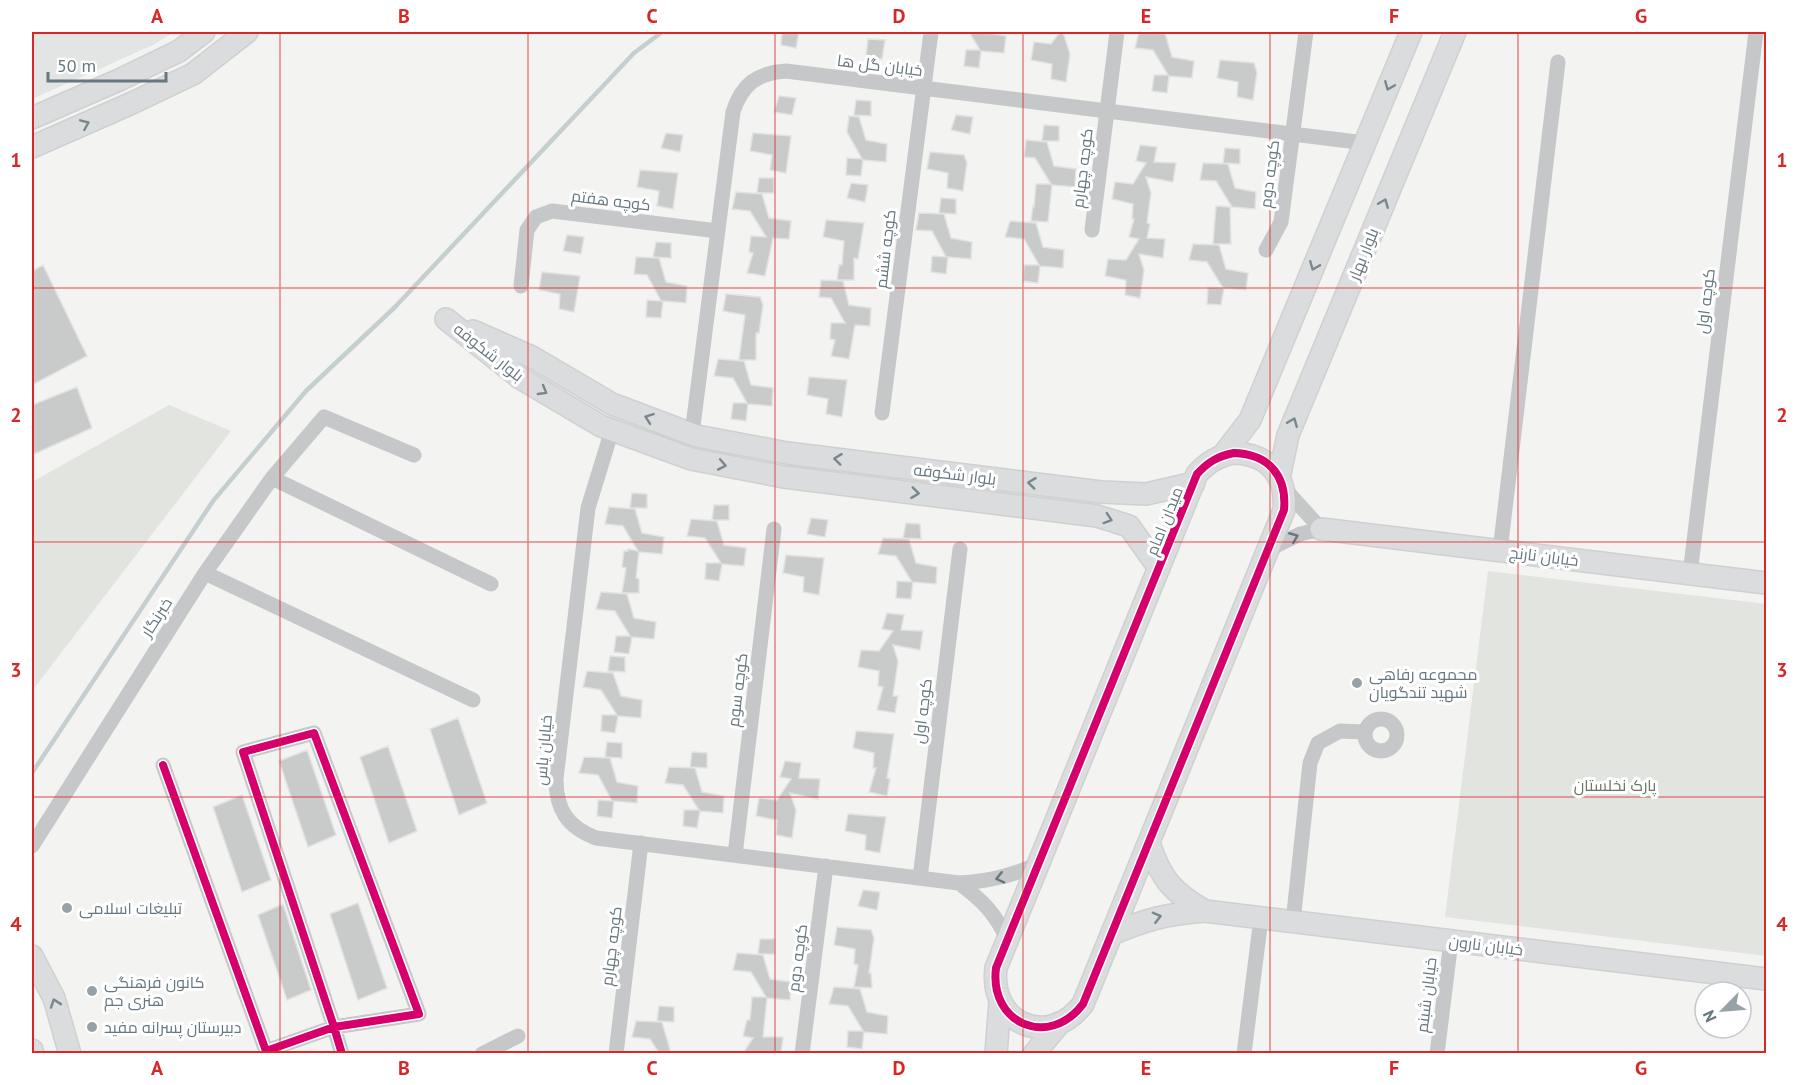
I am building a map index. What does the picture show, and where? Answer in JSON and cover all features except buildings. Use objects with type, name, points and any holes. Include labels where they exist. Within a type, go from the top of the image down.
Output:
[{"type":"street","points":[[32,118],[179,51],[204,32]]},
{"type":"street","points":[[32,147],[194,74],[247,32]]},
{"type":"street","name":"کوچه ششم","points":[[882,413],[931,32]]},
{"type":"street","points":[[1107,111],[1117,32]]},
{"type":"street","points":[[1292,134],[1306,32]]},
{"type":"street","points":[[1223,455],[1250,420],[1411,32]]},
{"type":"street","name":"بلوار بهار","points":[[1282,483],[1288,435],[1455,32]]},
{"type":"street","name":"کوچه اول","points":[[1690,574],[1756,32]]},
{"type":"street","points":[[1500,551],[1558,62]]},
{"type":"street","name":"خیابان گل ها","points":[[692,434],[733,112],[743,90],[762,75],[786,71],[1365,143]]},
{"type":"street","name":"کوچه چهارم","points":[[1092,230],[1107,111]]},
{"type":"street","name":"کوچه دوم","points":[[1266,250],[1281,222],[1292,134]]},
{"type":"street","name":"کوچه هفتم","points":[[521,286],[527,230],[536,217],[552,211],[718,231]]},
{"type":"street","name":"بلوار شکوفه","points":[[1159,568],[1129,526],[1097,516],[783,477],[691,459],[601,426],[520,378],[446,319],[532,357],[612,404],[692,434],[787,453],[1101,492],[1146,494],[1194,483]]},
{"type":"street","name":"خبرنگار","points":[[32,846],[205,573],[272,478],[324,417],[414,455]]},
{"type":"street","name":"خیابان یاس","points":[[612,430],[588,508],[556,779],[559,804],[573,826],[596,838],[735,855],[826,872],[920,878],[958,883],[1013,875],[1039,864]]},
{"type":"street","points":[[1223,455],[1245,453],[1256,456],[1273,469],[1321,529],[1300,534],[1269,549]]},
{"type":"street","name":"میدان امام","points":[[1000,1001],[996,990],[996,968],[1197,474],[1223,455]]},
{"type":"street","points":[[272,478],[491,584]]},
{"type":"street","points":[[1000,1001],[1014,1018],[1035,1027],[1058,1025],[1068,1020],[1083,1004],[1284,510],[1282,483]]},
{"type":"street","name":"کوچه سوم","points":[[735,855],[774,529]]},
{"type":"street","name":"خیابان نارنج","points":[[1321,529],[1767,583]]},
{"type":"street","name":"کوچه اول","points":[[920,878],[960,549]]},
{"type":"street","points":[[205,573],[473,700]]},
{"type":"street","points":[[1293,922],[1310,763],[1318,743],[1340,731],[1365,732]]},
{"type":"street","points":[[163,765],[266,1051],[334,1027],[419,1014],[314,733],[243,752],[334,1027],[342,1053]]},
{"type":"street","name":"کوچه چهارم","points":[[616,1053],[641,843]]},
{"type":"street","points":[[1149,843],[1156,865],[1169,884],[1185,900],[1205,911]]},
{"type":"street","points":[[803,1053],[826,872]]},
{"type":"street","points":[[958,883],[979,898],[996,917],[1008,940]]},
{"type":"street","points":[[1112,934],[1141,921],[1173,914],[1205,911]]},
{"type":"street","name":"خیابان نارون","points":[[1205,911],[1767,979]]},
{"type":"street","points":[[1244,1053],[1261,918]]},
{"type":"street","name":"خیابان شبنم","points":[[1437,1053],[1451,941]]},
{"type":"street","points":[[32,956],[54,998],[70,1053]]},
{"type":"street","points":[[996,1053],[1000,1001]]},
{"type":"street","points":[[1034,1053],[1058,1025]]},
{"type":"street","points":[[482,1053],[519,1036]]},
{"type":"shaded area","points":[[32,32],[174,32],[153,45],[32,99]]},
{"type":"green space","points":[[169,405],[231,431],[32,691],[32,482]]},
{"type":"green space","name":"پارک نخلستان","points":[[1488,571],[1766,604],[1766,956],[1445,917]]},
{"type":"waterway","points":[[32,773],[213,501],[306,391],[395,307],[634,53],[662,32]]},
{"type":"cycle path","points":[[1234,453],[1257,458],[1273,469],[1282,487],[1284,510],[1083,1004],[1069,1018],[1054,1025],[1039,1027],[1024,1024],[1011,1016],[1002,1004],[996,987],[996,968],[1197,474],[1214,460],[1234,453]]},
{"type":"cycle path","points":[[163,765],[266,1051],[334,1027],[419,1014],[314,733],[243,752],[334,1027],[342,1054]]},
{"type":"place","name":"مجموعه رفاهی شهید تندگویان","points":[[1357,683]]},
{"type":"place","name":"تبلیغات اسلامی","points":[[67,908]]},
{"type":"place","name":"کانون فرهنگی هنری جم","points":[[92,991]]},
{"type":"place","name":"دبیرستان پسرانه مفید","points":[[92,1027]]}]
